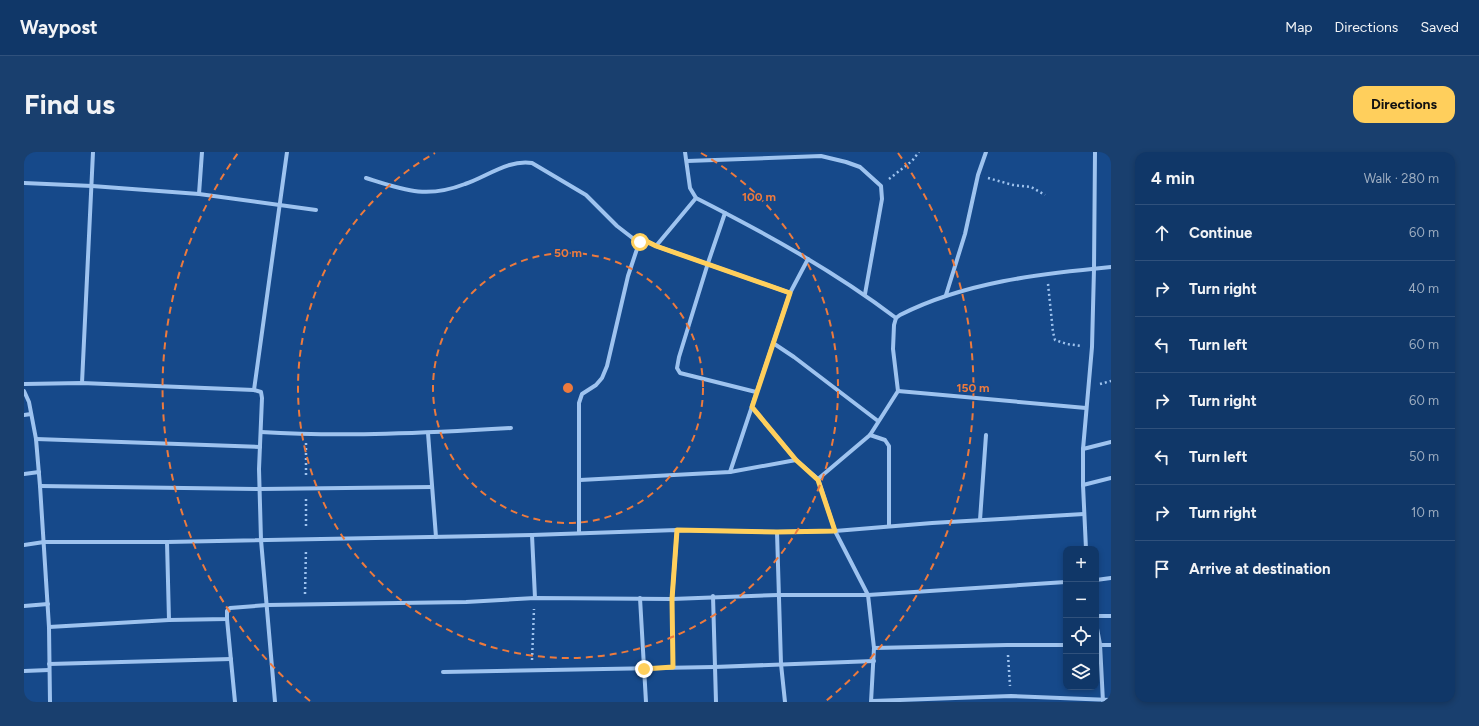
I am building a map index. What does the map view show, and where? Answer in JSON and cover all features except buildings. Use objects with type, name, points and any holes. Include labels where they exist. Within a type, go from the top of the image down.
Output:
[{"type":"street","points":[[82,383],[93,152]]},
{"type":"street","points":[[199,194],[202,152]]},
{"type":"street","points":[[254,390],[287,152]]},
{"type":"street","points":[[685,152],[690,188],[696,198],[808,259],[865,294],[896,318]]},
{"type":"street","points":[[946,295],[965,234],[978,175],[986,152]]},
{"type":"street","points":[[1086,546],[1083,449],[1092,347],[1095,152]]},
{"type":"street","points":[[687,161],[821,156],[860,167],[881,186],[882,199],[865,294]]},
{"type":"street","points":[[366,178],[408,191],[425,193],[464,185],[508,166],[523,162],[532,163],[586,195],[617,226],[639,243]]},
{"type":"street","points":[[24,184],[92,186],[199,194],[316,210]]},
{"type":"street","points":[[656,246],[696,198]]},
{"type":"street","points":[[725,213],[708,263],[677,368],[680,373],[756,392]]},
{"type":"street","points":[[639,243],[646,241],[656,246],[790,293]]},
{"type":"street","points":[[579,533],[579,403],[582,394],[596,385],[602,378],[607,366],[628,276],[639,243]]},
{"type":"street","points":[[730,472],[790,293],[808,259]]},
{"type":"street","points":[[818,480],[870,435],[878,420],[898,391],[893,349],[894,325],[896,318],[910,310],[946,295],[1016,278],[1111,267]]},
{"type":"street","points":[[773,344],[794,357],[878,420]]},
{"type":"street","points":[[24,384],[82,383],[254,390],[261,392],[261,540],[276,702]]},
{"type":"street","points":[[24,391],[29,402],[36,439],[39,472],[48,604],[50,702]]},
{"type":"street","points":[[898,391],[1086,408]]},
{"type":"street","points":[[752,407],[796,460],[818,480],[835,531],[868,595],[874,648],[872,701],[1011,696],[1103,701],[1111,700]]},
{"type":"street","points":[[24,415],[31,414]]},
{"type":"street","points":[[261,432],[306,435],[428,433],[511,428]]},
{"type":"street","points":[[428,433],[436,537]]},
{"type":"street","points":[[870,435],[885,440],[889,446],[889,526]]},
{"type":"street","points":[[980,520],[986,435]]},
{"type":"street","points":[[36,439],[260,447]]},
{"type":"street","points":[[1083,449],[1111,442]]},
{"type":"street","points":[[580,480],[730,472],[796,460]]},
{"type":"street","points":[[24,474],[39,472]]},
{"type":"street","points":[[1083,485],[1111,478]]},
{"type":"street","points":[[40,486],[260,489],[432,487]]},
{"type":"street","points":[[24,545],[44,542],[167,542],[436,537],[677,530],[777,532],[835,531],[889,526],[1084,514]]},
{"type":"street","points":[[672,599],[677,530]]},
{"type":"street","points":[[777,532],[781,664],[785,702]]},
{"type":"street","points":[[532,535],[534,598]]},
{"type":"street","points":[[167,542],[169,620]]},
{"type":"street","points":[[1099,580],[1111,578]]},
{"type":"street","points":[[235,702],[227,619],[227,610],[230,608],[267,605],[466,602],[534,598],[672,599],[713,596],[868,595],[1063,582]]},
{"type":"street","points":[[713,596],[716,702]]},
{"type":"street","points":[[640,598],[646,702]]},
{"type":"street","points":[[24,606],[48,604]]},
{"type":"street","points":[[1099,616],[1111,616]]},
{"type":"street","points":[[49,627],[169,620],[227,619]]},
{"type":"street","points":[[1099,644],[1111,645]]},
{"type":"street","points":[[874,648],[1063,645]]},
{"type":"street","points":[[1099,654],[1103,701]]},
{"type":"street","points":[[49,664],[231,658]]},
{"type":"street","points":[[443,672],[644,669],[874,661]]},
{"type":"street","points":[[24,671],[49,670]]},
{"type":"path","points":[[881,186],[912,161],[919,152]]},
{"type":"path","points":[[978,175],[1013,185],[1030,187],[1045,195]]},
{"type":"path","points":[[1046,274],[1055,340],[1067,344],[1092,347]]},
{"type":"path","points":[[305,605],[306,435]]},
{"type":"path","points":[[531,671],[534,598]]},
{"type":"path","points":[[672,599],[673,667]]},
{"type":"path","points":[[1007,645],[1011,696]]},
{"type":"route","points":[[640,242],[649,242],[656,246],[790,293],[752,407],[796,460],[818,480],[835,531],[777,532],[677,530],[672,599],[673,667],[644,669]]}]
